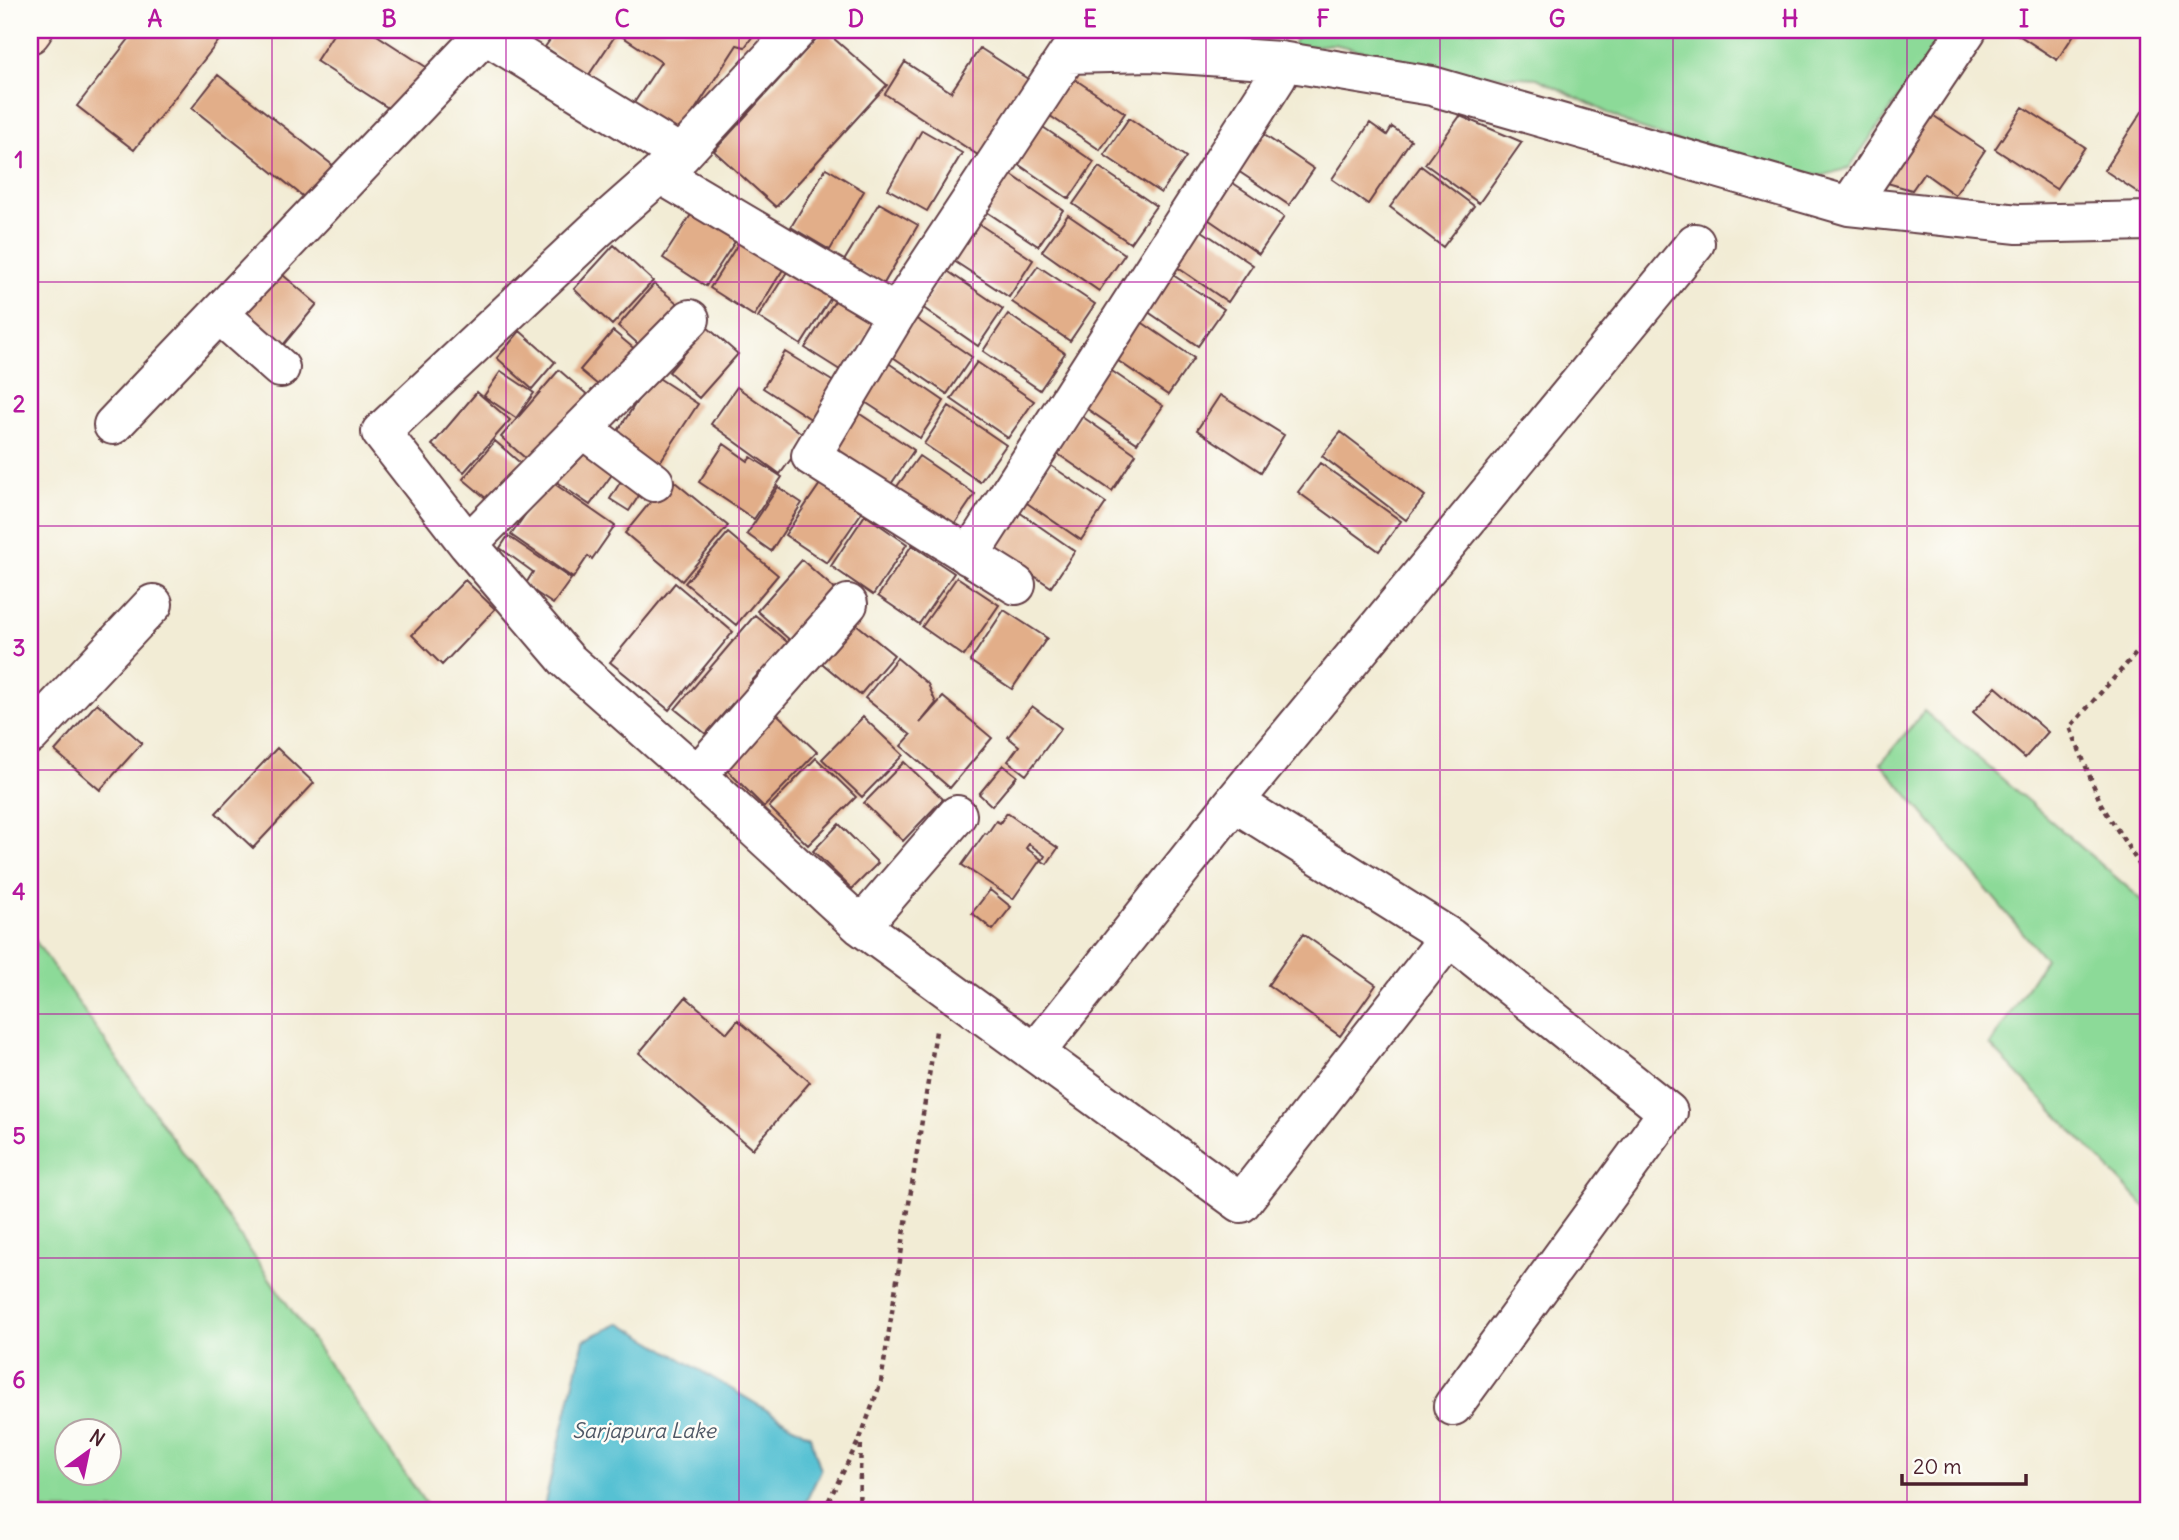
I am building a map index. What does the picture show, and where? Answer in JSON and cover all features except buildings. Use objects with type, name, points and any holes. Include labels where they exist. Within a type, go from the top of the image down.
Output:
[{"type":"street","points":[[30,34],[33,30]]},
{"type":"street","points":[[797,30],[671,164],[597,229],[381,432],[468,544],[567,660],[861,926],[1241,1203],[1449,937]]},
{"type":"street","points":[[1849,206],[1967,30]]},
{"type":"street","points":[[113,425],[482,32],[671,164],[896,314]]},
{"type":"street","points":[[1016,585],[811,456],[896,314],[1068,54],[1153,41],[1432,86],[1849,206],[2018,224],[2149,220]]},
{"type":"street","points":[[969,556],[1277,77],[1280,61]]},
{"type":"street","points":[[1035,1053],[1234,802],[1695,243]]},
{"type":"street","points":[[219,313],[280,368]]},
{"type":"street","points":[[468,544],[690,319]]},
{"type":"street","points":[[583,429],[654,482]]},
{"type":"street","points":[[30,735],[153,604]]},
{"type":"street","points":[[697,775],[848,604]]},
{"type":"street","points":[[1234,802],[1449,937],[1668,1112],[1453,1406]]},
{"type":"street","points":[[861,926],[957,815]]},
{"type":"path","points":[[2149,639],[2070,727],[2101,804],[2142,869],[2149,875]]},
{"type":"path","points":[[824,1510],[861,1436],[881,1382],[943,985]]},
{"type":"path","points":[[859,1510],[861,1436]]},
{"type":"green space","points":[[1301,30],[1947,30],[1849,168],[1821,176],[1718,155],[1636,127],[1537,78],[1463,74],[1333,44],[1290,49]]},
{"type":"green space","points":[[1924,711],[2149,906],[2149,1211],[1990,1045],[2045,959],[1881,763]]},
{"type":"green space","points":[[30,933],[430,1510],[30,1510]]},
{"type":"water","name":"Sarjapura Lake","points":[[621,1323],[810,1436],[821,1470],[802,1510],[543,1510],[584,1340]]}]
